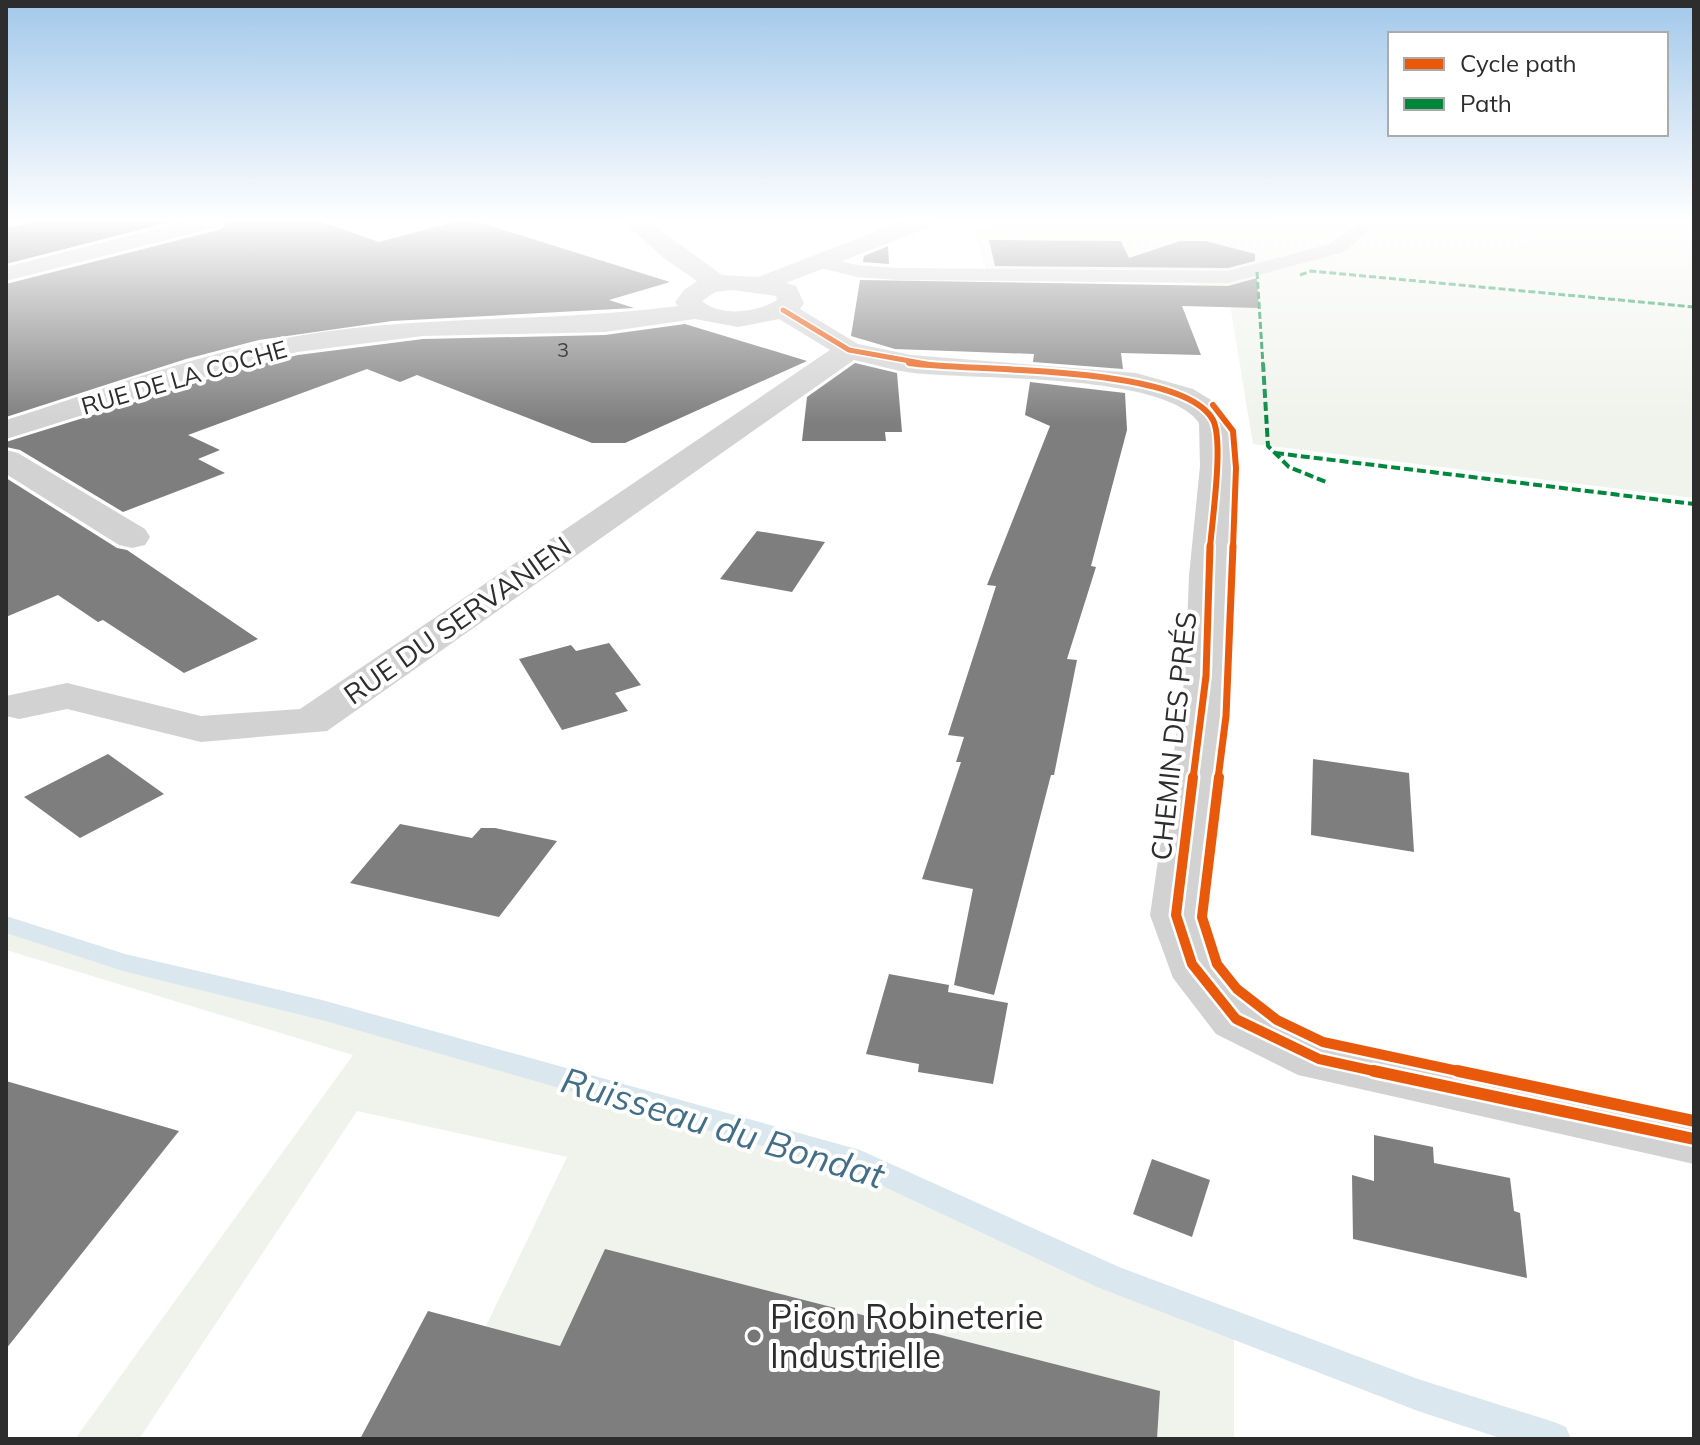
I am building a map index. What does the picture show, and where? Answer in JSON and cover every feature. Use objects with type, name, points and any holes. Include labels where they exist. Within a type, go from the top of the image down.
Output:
[{"type":"street","points":[[699,311],[688,302],[690,296],[708,288]]},
{"type":"street","points":[[737,288],[773,297],[783,288]]},
{"type":"street","name":"RUE DE LA COCHE","points":[[6,430],[232,359],[297,344],[423,328],[605,324],[699,311],[732,318],[773,297]]},
{"type":"street","name":"CHEMIN DES PRÉS","points":[[773,297],[849,350],[911,364],[1126,379],[1182,395],[1205,409],[1215,423],[1217,466],[1208,576],[1206,676],[1176,915],[1192,964],[1236,1019],[1319,1059],[1694,1139]]},
{"type":"street","name":"RUE DU SERVANIEN","points":[[19,706],[67,696],[201,729],[311,722],[849,350]]},
{"type":"street","points":[[6,460],[132,537]]},
{"type":"shaded area","points":[[1212,288],[1694,288],[1694,498],[1253,444],[1228,293]]},
{"type":"shaded area","points":[[6,921],[860,1162],[1234,1325],[1234,1439],[1157,1439],[1160,1391],[560,1346],[486,1326],[567,1157],[357,1111],[139,1439],[75,1439],[353,1055],[6,950]]},
{"type":"building","points":[[6,288],[648,288],[609,300],[634,308],[392,321],[259,340],[186,359],[6,417]]},
{"type":"building","points":[[859,288],[1258,288],[1259,308],[1182,306],[1201,355],[1121,353],[1123,369],[1033,362],[1034,354],[895,349],[851,336]]},
{"type":"building","points":[[685,324],[807,361],[625,443],[592,443],[417,375],[400,382],[367,369],[188,435],[220,450],[198,459],[225,473],[123,512],[20,450],[6,447],[6,442],[241,369],[298,355],[423,339],[605,335]]},
{"type":"building","points":[[855,363],[897,373],[902,432],[885,432],[886,441],[802,441],[807,397]]},
{"type":"building","points":[[1030,382],[1125,393],[1127,430],[1091,566],[1096,567],[1067,659],[1077,660],[1054,775],[1051,775],[994,995],[954,985],[973,889],[922,879],[961,762],[956,762],[964,737],[948,735],[996,586],[987,585],[1050,426],[1025,415]]},
{"type":"building","points":[[6,478],[117,548],[127,550],[258,639],[184,673],[103,620],[98,622],[58,595],[6,617]]},
{"type":"building","points":[[757,531],[825,542],[792,592],[720,579]]},
{"type":"building","points":[[609,643],[641,685],[615,693],[628,711],[562,730],[519,659],[571,645],[576,651]]},
{"type":"building","points":[[108,754],[164,794],[80,838],[24,797]]},
{"type":"building","points":[[1313,759],[1409,773],[1414,852],[1311,835]]},
{"type":"building","points":[[400,824],[472,838],[481,828],[495,828],[557,841],[499,917],[350,883]]},
{"type":"building","points":[[889,974],[949,985],[948,992],[1008,1003],[993,1084],[918,1072],[919,1064],[866,1054]]},
{"type":"building","points":[[6,1081],[179,1131],[6,1349]]},
{"type":"building","points":[[1374,1135],[1433,1147],[1434,1163],[1510,1178],[1514,1211],[1520,1213],[1527,1278],[1353,1239],[1352,1175],[1374,1181]]},
{"type":"building","points":[[1152,1159],[1210,1180],[1192,1237],[1133,1214]]},
{"type":"building","name":"Picon Robineterie Industrielle","points":[[605,1249],[1160,1391],[1157,1439],[360,1439],[428,1311],[560,1346]]},
{"type":"waterway","name":"Ruisseau du Bondat","points":[[6,924],[123,962],[322,1010],[860,1162],[1108,1277],[1418,1395],[1554,1439]]},
{"type":"marked path","points":[[1258,288],[1268,446],[1289,467],[1326,482]]},
{"type":"marked path","points":[[1496,288],[1694,307]]},
{"type":"marked path","points":[[1275,453],[1694,504]]},
{"type":"cycle path","points":[[783,310],[849,350],[911,364],[1126,379],[1182,395],[1205,409],[1215,423],[1217,466],[1208,576],[1206,676],[1176,915],[1192,964],[1236,1019],[1319,1059],[1694,1139]]},
{"type":"cycle path","points":[[1213,405],[1233,431],[1236,468],[1226,716],[1202,917],[1217,964],[1237,989],[1277,1020],[1323,1042],[1694,1121]]},
{"type":"place","name":"Picon Robineterie Industrielle","points":[[754,1336]]}]
